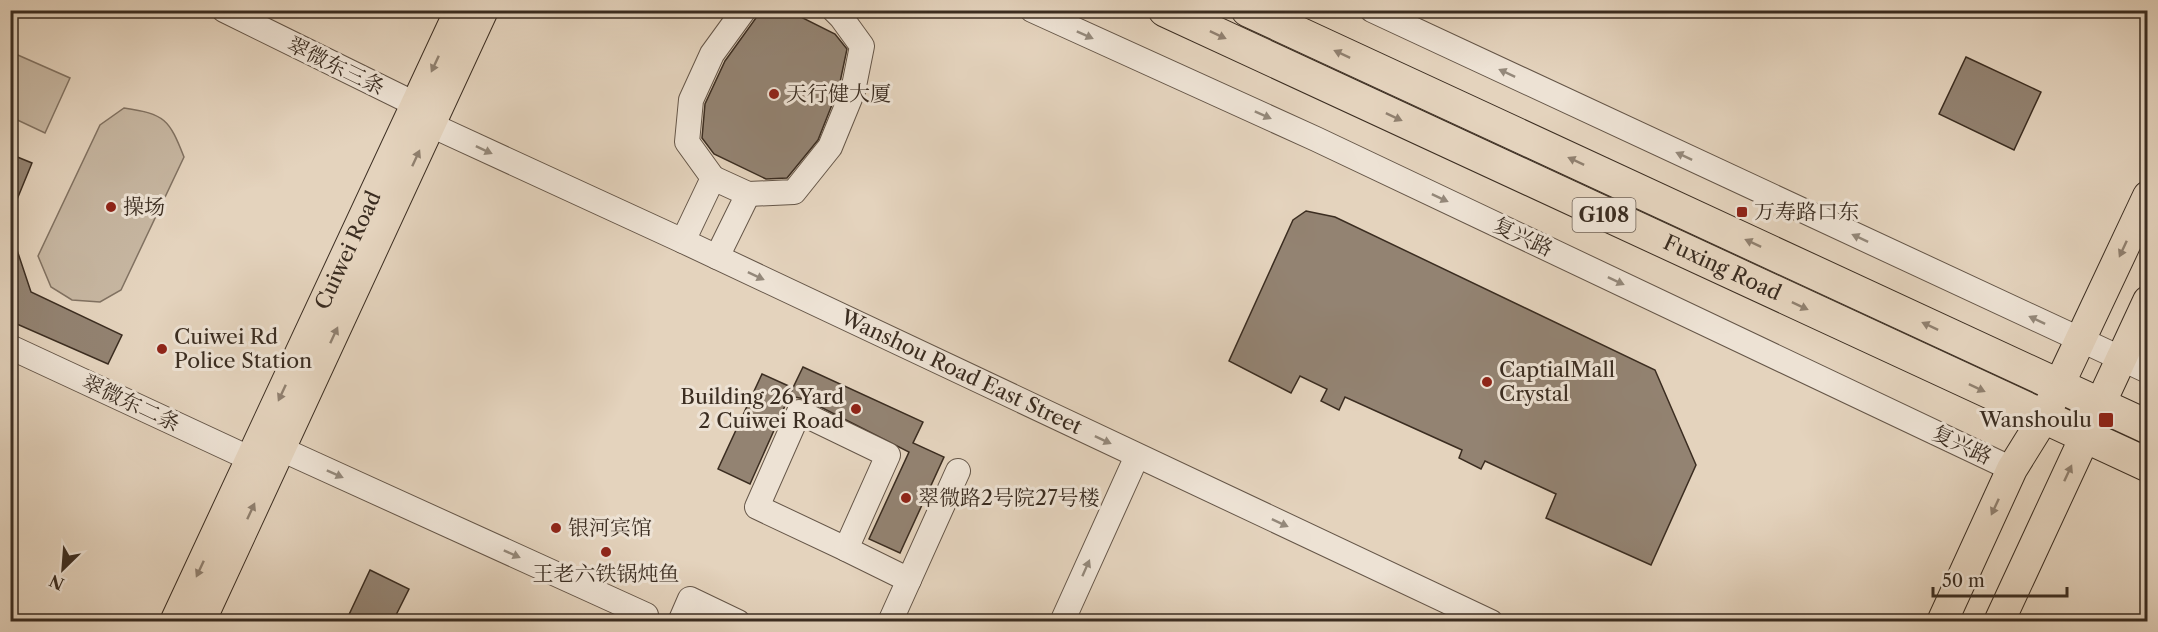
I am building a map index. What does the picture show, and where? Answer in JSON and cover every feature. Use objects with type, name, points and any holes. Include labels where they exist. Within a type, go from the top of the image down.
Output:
[{"type":"highway","name":"Fuxing Road","points":[[1165,10],[2043,419],[2148,465]]},
{"type":"highway","name":"Fuxing Road","points":[[1248,10],[2148,426]]},
{"type":"main road","name":"Cuiwei Road","points":[[200,621],[281,449],[424,115],[460,10]]},
{"type":"main road","name":"Cuiwei Road","points":[[175,621],[251,459],[424,115],[483,10]]},
{"type":"main road","points":[[1942,621],[2012,469],[2043,419],[2148,196]]},
{"type":"main road","points":[[1999,621],[2148,301]]},
{"type":"street","name":"翠微东三条","points":[[224,10],[424,115]]},
{"type":"street","points":[[744,10],[712,54],[691,100],[687,142],[713,178],[748,194],[794,192],[830,147],[853,91],[862,46],[834,10]]},
{"type":"street","name":"复兴路","points":[[1032,10],[1316,139],[2012,469]]},
{"type":"street","points":[[1372,10],[2148,371]]},
{"type":"street","name":"Wanshou Road East Street","points":[[424,115],[683,241],[1491,621]]},
{"type":"street","points":[[683,241],[713,178]]},
{"type":"street","points":[[717,257],[748,194]]},
{"type":"street","name":"翠微东二条","points":[[10,347],[251,459]]},
{"type":"street","points":[[846,549],[888,455],[799,412],[757,507],[909,580]]},
{"type":"street","points":[[281,449],[646,615],[665,619],[690,599],[738,621]]},
{"type":"street","points":[[1062,621],[1137,456]]},
{"type":"street","points":[[890,621],[958,471]]},
{"type":"shaded area","points":[[11,52],[70,78],[45,133],[11,117]]},
{"type":"shaded area","name":"操场","points":[[124,108],[149,113],[164,120],[174,134],[184,157],[121,290],[100,302],[72,300],[51,287],[38,256],[100,125]]},
{"type":"building","name":"天行健大厦","points":[[758,10],[787,10],[835,34],[847,49],[839,87],[818,140],[787,178],[766,179],[714,154],[702,138],[705,104],[725,61],[756,18]]},
{"type":"building","points":[[1966,57],[2041,92],[2014,150],[1939,114]]},
{"type":"building","points":[[10,154],[32,163],[11,214],[10,214]]},
{"type":"building","name":"CaptialMall Crystal","points":[[1306,211],[1335,217],[1655,370],[1696,465],[1651,565],[1546,518],[1556,494],[1485,461],[1481,469],[1459,458],[1462,450],[1345,397],[1339,410],[1321,401],[1327,389],[1300,376],[1291,393],[1229,361],[1293,220]]},
{"type":"building","points":[[10,238],[13,238],[31,292],[122,335],[108,364],[10,321]]},
{"type":"building","points":[[803,367],[923,422],[913,443],[944,457],[900,553],[869,539],[909,452],[805,399],[789,396]]},
{"type":"building","points":[[762,374],[793,388],[750,484],[718,469]]},
{"type":"building","points":[[370,570],[409,589],[393,621],[346,621]]},
{"type":"place","name":"天行健大厦","points":[[774,94]]},
{"type":"place","name":"操场","points":[[111,207]]},
{"type":"place","name":"万寿路口东","points":[[1742,212]]},
{"type":"place","name":"Cuiwei Rd Police Station","points":[[162,349]]},
{"type":"place","name":"CaptialMall Crystal","points":[[1487,382]]},
{"type":"place","name":"Building 26 Yard 2 Cuiwei Road","points":[[856,409]]},
{"type":"place","name":"Wanshoulu","points":[[2106,420]]},
{"type":"place","name":"翠微路2号院27号楼","points":[[906,498]]},
{"type":"place","name":"银河宾馆","points":[[556,528]]},
{"type":"place","name":"王老六铁锅炖鱼","points":[[606,552]]}]
